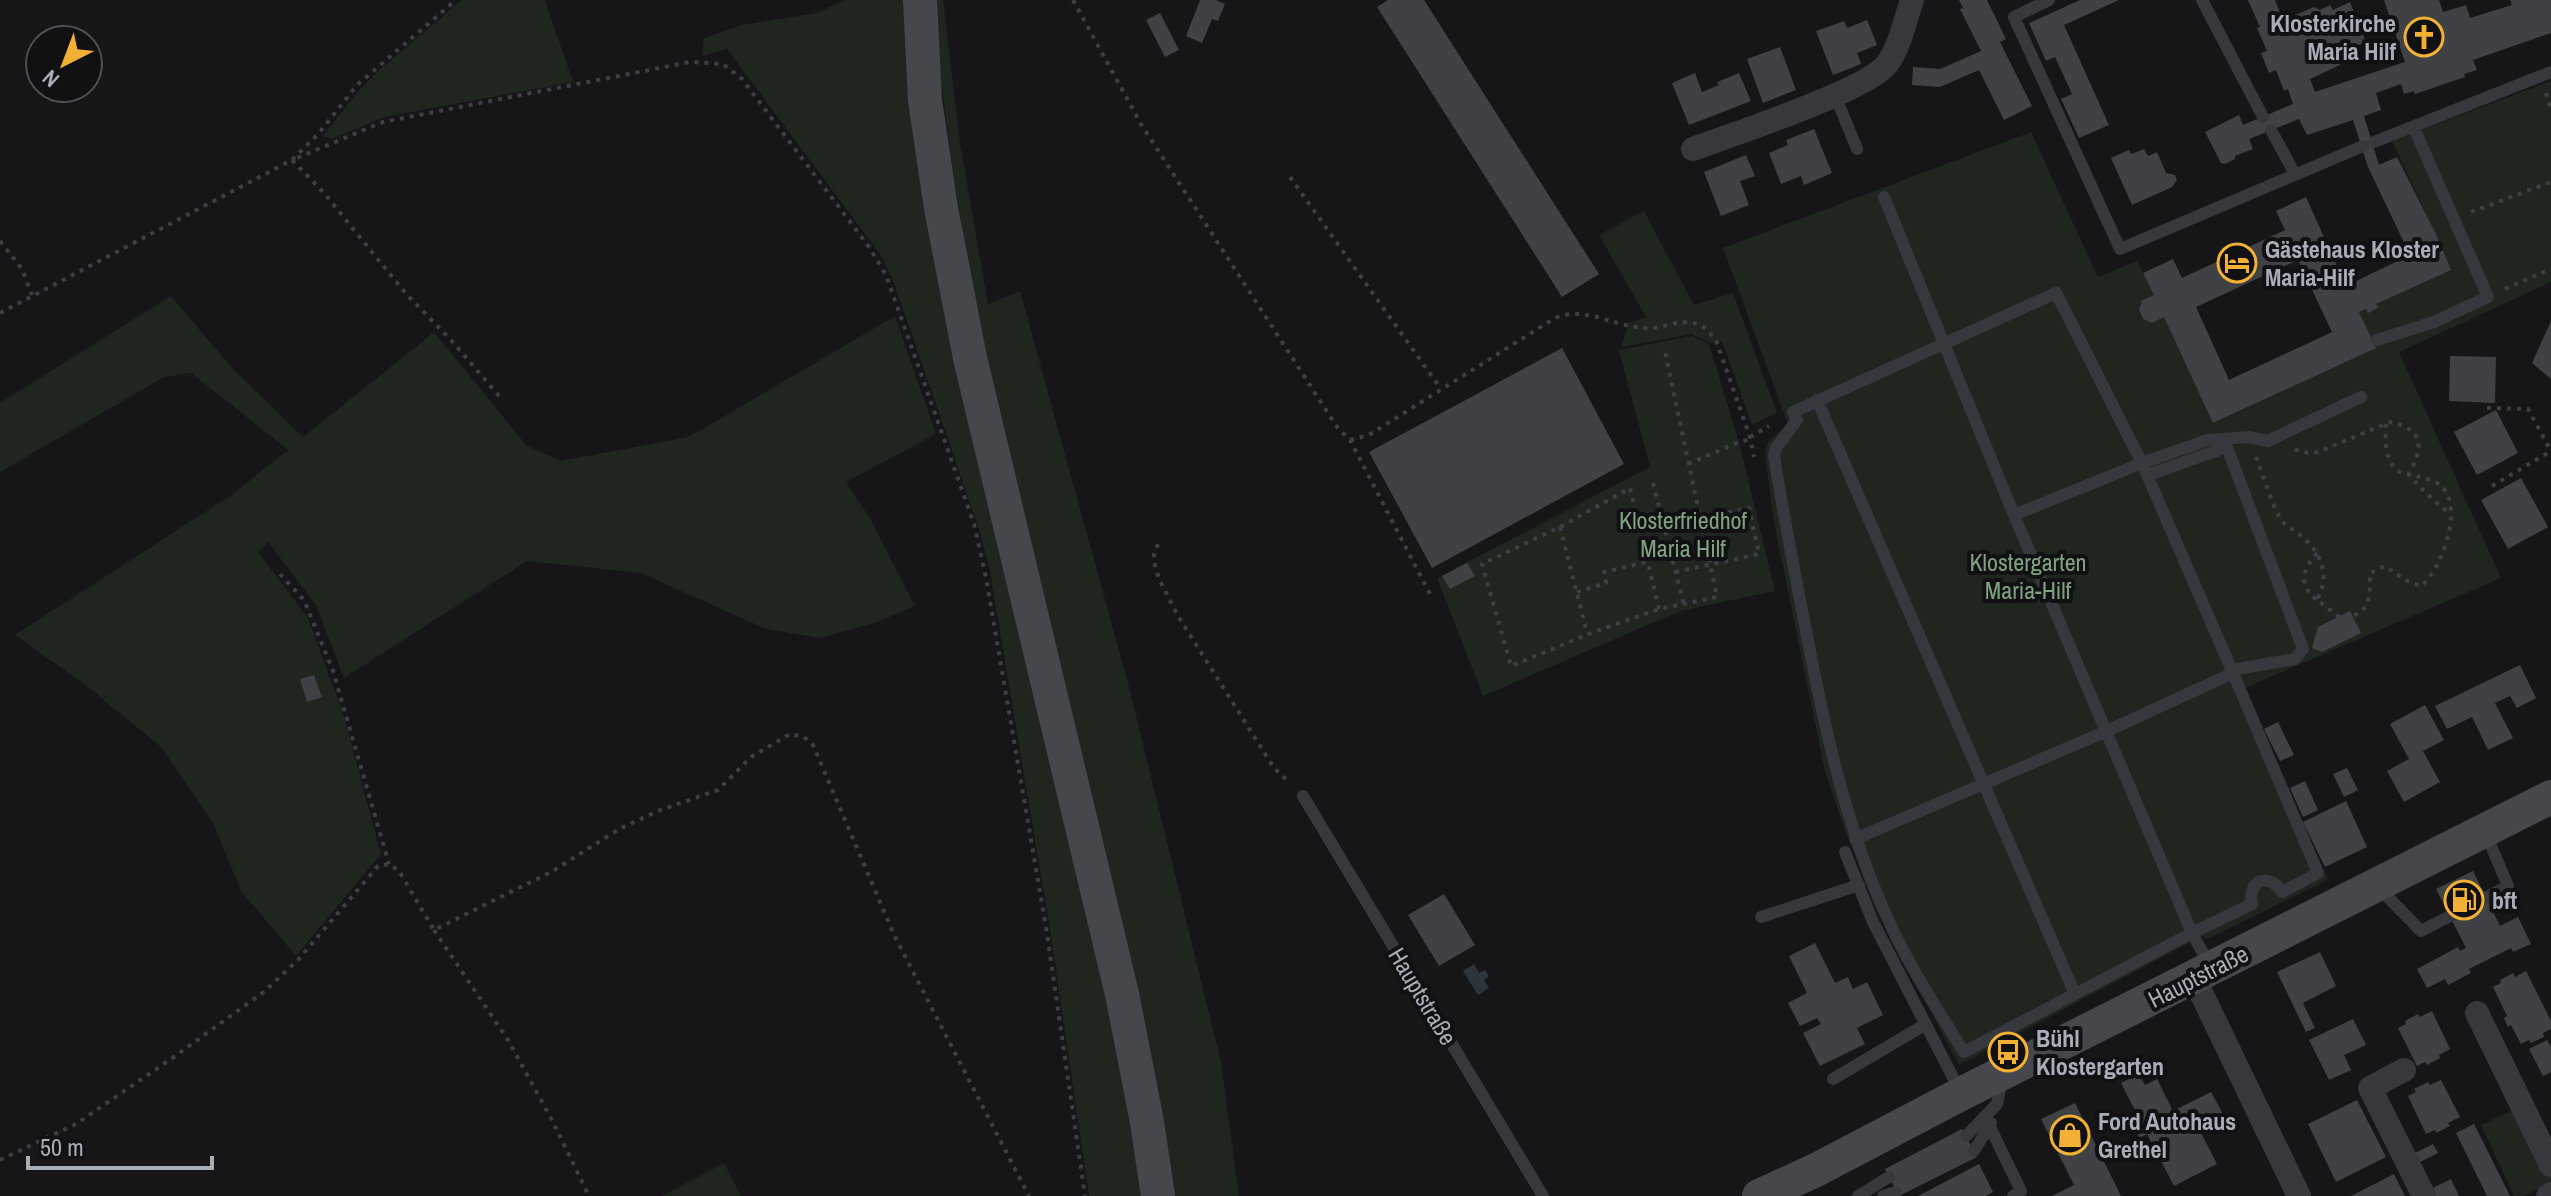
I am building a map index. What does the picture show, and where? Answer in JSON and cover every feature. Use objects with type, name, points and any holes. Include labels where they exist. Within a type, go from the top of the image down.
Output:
[{"type":"main road","points":[[920,0],[928,115],[941,208],[970,358],[1122,994],[1158,1196]]},
{"type":"main road","name":"Hauptstraße","points":[[1778,1190],[1961,1094],[2000,1089],[2203,973],[2551,797]]},
{"type":"street","points":[[1693,149],[1835,95],[1871,78],[1887,65],[1912,0]]},
{"type":"street","points":[[2203,973],[2299,1196]]},
{"type":"street","points":[[2477,1013],[2551,1165]]},
{"type":"street","points":[[2404,1070],[2370,1088],[2424,1196]]},
{"type":"lane","points":[[2049,0],[2014,17],[2120,249],[2368,144],[2551,72]]},
{"type":"lane","points":[[2202,0],[2263,117]]},
{"type":"lane","points":[[1835,95],[1857,149]]},
{"type":"lane","points":[[2377,340],[2434,322],[2488,297],[2414,128]]},
{"type":"lane","points":[[2271,130],[2295,174]]},
{"type":"lane","points":[[1884,197],[2014,515],[2192,933],[2203,973]]},
{"type":"lane","points":[[2056,293],[2145,469],[2318,873],[2282,892],[2273,882],[2259,881],[2250,896],[2252,904],[1964,1052],[1912,968],[1886,915],[1855,839],[1819,699],[1774,456],[1776,448],[1797,420],[1788,415],[1817,400],[2056,293]]},
{"type":"lane","points":[[2145,469],[2208,440],[2248,437],[2268,441],[2361,397]]},
{"type":"lane","points":[[1817,400],[2075,994]]},
{"type":"lane","points":[[1855,839],[2107,731],[2232,672],[2295,659],[2303,649],[2227,447],[2145,469],[2014,515]]},
{"type":"lane","name":"Hauptstraße","points":[[1303,796],[1543,1196]]},
{"type":"lane","points":[[2377,885],[2421,931],[2508,886],[2485,831]]},
{"type":"lane","points":[[1845,852],[1873,922],[1961,1094]]},
{"type":"lane","points":[[1761,917],[1859,885]]},
{"type":"lane","points":[[1833,1079],[1926,1024]]},
{"type":"lane","points":[[1974,1151],[1990,1127],[2000,1089]]},
{"type":"lane","points":[[1966,1136],[2000,1089]]},
{"type":"lane","points":[[1990,1127],[2021,1191],[2013,1196]]},
{"type":"lane","points":[[1858,1196],[1889,1177]]},
{"type":"lane","points":[[1883,1196],[1896,1192]]},
{"type":"path","points":[[292,160],[367,76],[456,0]]},
{"type":"path","points":[[1073,0],[1141,124],[1328,414],[1350,440],[1430,594]]},
{"type":"path","points":[[0,313],[292,160],[383,122],[690,62],[723,64],[742,79],[869,247],[886,275],[974,524],[1046,927],[1085,1196]]},
{"type":"path","points":[[292,160],[344,217],[407,295],[499,396]]},
{"type":"path","points":[[1290,177],[1441,389]]},
{"type":"path","points":[[2454,219],[2551,182]]},
{"type":"path","points":[[0,241],[22,269],[32,295]]},
{"type":"path","points":[[2488,297],[2551,269]]},
{"type":"path","points":[[1350,440],[1369,435],[1562,315],[1586,314],[1643,327],[1683,322],[1697,323],[1706,328],[1716,340],[1751,439],[1757,471]]},
{"type":"path","points":[[1659,609],[1630,488],[1560,527],[1482,564],[1511,666],[1659,609],[1717,597],[1664,347]]},
{"type":"path","points":[[2487,408],[2528,409],[2551,451],[2492,486]]},
{"type":"path","points":[[2268,441],[2308,453],[2318,452],[2386,424],[2399,424],[2417,438],[2419,456],[2409,474]]},
{"type":"path","points":[[2317,553],[2306,567],[2304,579],[2308,592],[2342,619],[2363,611],[2367,604],[2370,573],[2385,566],[2405,580],[2421,586],[2443,552],[2449,532],[2447,494],[2439,484],[2396,469],[2387,454],[2386,424]]},
{"type":"path","points":[[2248,437],[2282,522],[2317,553],[2325,573],[2323,589],[2317,600]]},
{"type":"path","points":[[1688,464],[1751,439]]},
{"type":"path","points":[[2409,474],[2424,494],[2450,513]]},
{"type":"path","points":[[1653,483],[1684,605]]},
{"type":"path","points":[[1640,531],[1749,508],[1759,554],[1675,572]]},
{"type":"path","points":[[1560,527],[1587,635]]},
{"type":"path","points":[[1158,544],[1154,554],[1155,565],[1178,616],[1274,768],[1303,796]]},
{"type":"path","points":[[1577,592],[1606,583],[1604,572],[1647,562]]},
{"type":"path","points":[[280,574],[304,600],[333,671],[389,864],[399,871],[434,930],[508,1040],[589,1196]]},
{"type":"path","points":[[434,930],[553,871],[619,829],[658,811],[718,790],[751,757],[790,734],[804,737],[813,745],[895,937],[1029,1196]]},
{"type":"path","points":[[0,1160],[76,1124],[265,991],[298,960],[378,866],[389,864]]},
{"type":"green space","points":[[462,0],[545,0],[573,82],[384,117],[332,139],[323,136],[378,71]]},
{"type":"green space","points":[[844,0],[903,0],[914,131],[1092,926],[1121,1064],[1143,1196],[1089,1196],[1050,929],[989,566],[894,283],[883,258],[727,49],[702,56],[704,38],[742,25],[817,13]]},
{"type":"green space","points":[[934,0],[943,0],[960,143],[988,304],[1020,291],[1128,683],[1221,1062],[1239,1196],[1174,1196],[989,371],[950,150]]},
{"type":"green space","name":"Klostergarten Maria-Hilf","points":[[2551,81],[2551,282],[2399,352],[2501,578],[2242,689],[2328,880],[2207,939],[2202,936],[1959,1065],[1874,905],[1825,772],[1774,523],[1765,454],[1768,442],[1788,424],[1723,248],[2031,132],[2098,277],[2137,261],[2154,295],[2142,300],[2139,311],[2143,319],[2152,323],[2164,317],[2214,423],[2375,348],[2359,312],[2376,304],[2440,243],[2392,141]]},
{"type":"green space","points":[[1644,211],[1694,305],[1733,293],[1777,413],[1752,425],[1722,341],[1710,343],[1692,334],[1621,347],[1629,323],[1646,317],[1599,235]]},
{"type":"green space","points":[[171,296],[232,368],[303,437],[434,332],[526,445],[560,461],[689,437],[895,316],[936,434],[846,482],[871,520],[915,606],[880,621],[821,638],[766,629],[641,573],[527,561],[344,678],[316,605],[268,542],[258,552],[308,618],[342,710],[381,854],[296,956],[241,891],[213,823],[161,747],[88,687],[15,635],[233,494],[288,450],[191,373],[164,377],[0,472],[0,403]]},
{"type":"green space","name":"Klosterfriedhof Maria Hilf","points":[[1693,336],[1709,344],[1739,442],[1775,591],[1680,611],[1483,696],[1437,578],[1650,467],[1619,350]]},
{"type":"green space","points":[[2517,1108],[2551,1178],[2551,1183],[2524,1196],[2514,1196],[2481,1125]]},
{"type":"green space","points":[[724,1163],[741,1196],[662,1196]]},
{"type":"shaded area","points":[[1474,964],[1479,973],[1485,970],[1489,976],[1484,980],[1489,988],[1478,995],[1463,971]]},
{"type":"building","points":[[1200,0],[1216,0],[1225,4],[1218,21],[1212,19],[1202,43],[1186,36]]},
{"type":"building","points":[[1388,0],[1424,0],[1599,274],[1562,297],[1377,7]]},
{"type":"building","points":[[1959,0],[1987,0],[2006,39],[2000,42],[2032,106],[2004,120],[1979,70],[1940,87],[1912,85],[1913,67],[1940,69],[1981,51],[1960,9],[1963,8]]},
{"type":"building","points":[[2080,0],[2119,0],[2064,25],[2109,125],[2079,138],[2061,99],[2072,94],[2055,57],[2046,61],[2029,23]]},
{"type":"building","points":[[2248,0],[2275,0],[2283,20],[2314,7],[2320,10],[2330,5],[2333,10],[2350,2],[2366,42],[2350,49],[2352,54],[2341,58],[2340,65],[2310,79],[2315,92],[2405,62],[2384,0],[2439,0],[2443,12],[2466,5],[2470,18],[2512,5],[2510,0],[2551,0],[2551,33],[2473,60],[2477,70],[2464,74],[2465,77],[2415,94],[2414,91],[2404,94],[2401,84],[2376,93],[2381,110],[2364,116],[2379,165],[2397,157],[2451,270],[2376,304],[2378,308],[2368,313],[2366,309],[2359,312],[2376,348],[2213,423],[2164,317],[2152,323],[2143,319],[2139,310],[2142,300],[2154,295],[2143,273],[2173,259],[2182,278],[2285,230],[2276,211],[2306,197],[2346,286],[2410,255],[2368,167],[2353,120],[2307,135],[2299,119],[2249,139],[2253,149],[2225,164],[2221,163],[2205,132],[2239,115],[2243,125],[2293,104],[2276,70],[2269,73],[2261,53],[2267,51],[2257,28],[2260,27]],"holes":[[[2298,260],[2332,332],[2229,380],[2196,307]]]},
{"type":"building","points":[[1160,13],[1179,50],[1165,57],[1146,20]]},
{"type":"building","points":[[1867,20],[1877,45],[1857,53],[1861,64],[1833,75],[1816,31],[1844,21],[1847,28]]},
{"type":"building","points":[[1780,47],[1796,90],[1763,103],[1747,59]]},
{"type":"building","points":[[1695,73],[1702,92],[1739,73],[1751,101],[1689,125],[1672,83]]},
{"type":"building","points":[[1814,129],[1832,173],[1804,185],[1801,176],[1781,184],[1769,153],[1788,145],[1786,140]]},
{"type":"building","points":[[2144,149],[2148,156],[2157,152],[2166,173],[2175,175],[2177,180],[2172,187],[2132,205],[2111,158],[2129,150],[2131,154]]},
{"type":"building","points":[[1746,155],[1755,176],[1740,181],[1749,205],[1721,216],[1704,172]]},
{"type":"building","points":[[2551,321],[2551,379],[2532,363]]},
{"type":"building","points":[[1562,348],[1624,464],[1432,568],[1369,452]]},
{"type":"building","points":[[2450,356],[2496,357],[2495,403],[2449,401]]},
{"type":"building","points":[[2496,410],[2518,453],[2477,475],[2454,432]]},
{"type":"building","points":[[2521,478],[2548,527],[2508,549],[2481,500]]},
{"type":"building","points":[[1467,563],[1475,576],[1450,589],[1442,576]]},
{"type":"building","points":[[2350,611],[2361,633],[2322,652],[2312,648],[2318,627]]},
{"type":"building","points":[[2520,665],[2536,698],[2517,708],[2510,696],[2495,703],[2513,738],[2488,750],[2472,717],[2447,729],[2435,706]]},
{"type":"building","points":[[314,675],[322,697],[307,702],[300,679]]},
{"type":"building","points":[[2425,705],[2444,740],[2423,751],[2440,782],[2404,802],[2387,771],[2409,759],[2390,724]]},
{"type":"building","points":[[2278,722],[2294,755],[2280,761],[2264,729]]},
{"type":"building","points":[[2347,768],[2358,790],[2344,797],[2333,774]]},
{"type":"building","points":[[2305,781],[2318,810],[2303,817],[2290,788]]},
{"type":"building","points":[[2346,801],[2367,847],[2325,867],[2303,822]]},
{"type":"building","points":[[2473,871],[2500,926],[2518,917],[2531,944],[2513,952],[2511,948],[2469,969],[2471,973],[2448,985],[2445,979],[2427,988],[2417,969],[2458,947],[2460,951],[2466,948],[2436,889]]},
{"type":"building","points":[[1444,894],[1475,945],[1439,966],[1408,915]]},
{"type":"building","points":[[1815,943],[1835,983],[1848,977],[1853,989],[1867,982],[1883,1015],[1857,1028],[1865,1044],[1820,1066],[1803,1033],[1821,1024],[1817,1018],[1800,1026],[1788,1003],[1807,993],[1789,956]]},
{"type":"building","points":[[2320,952],[2336,986],[2303,1003],[2315,1028],[2306,1032],[2277,972]]},
{"type":"building","points":[[2526,971],[2551,1021],[2551,1029],[2543,1033],[2544,1037],[2521,1044],[2511,1025],[2508,1027],[2504,1018],[2507,1016],[2493,987],[2513,973],[2515,977]]},
{"type":"building","points":[[2432,1011],[2450,1049],[2427,1065],[2425,1062],[2417,1066],[2398,1028],[2418,1014],[2420,1017]]},
{"type":"building","points":[[2353,1019],[2366,1045],[2344,1055],[2351,1070],[2329,1080],[2309,1040]]},
{"type":"building","points":[[2547,1040],[2551,1047],[2551,1072],[2543,1076],[2529,1049]]},
{"type":"building","points":[[2139,1074],[2145,1085],[2157,1079],[2173,1111],[2211,1092],[2223,1114],[2198,1127],[2217,1164],[2174,1186],[2147,1134],[2140,1138],[2133,1125],[2141,1122],[2121,1083]]},
{"type":"building","points":[[2441,1080],[2460,1117],[2436,1133],[2435,1130],[2426,1134],[2408,1096],[2428,1082],[2430,1085]]},
{"type":"building","points":[[2357,1100],[2386,1157],[2336,1182],[2308,1124]]},
{"type":"building","points":[[2075,1103],[2121,1196],[2052,1196],[2074,1185],[2041,1119]]},
{"type":"building","points":[[2474,1124],[2510,1196],[2487,1196],[2456,1133]]},
{"type":"building","points":[[1962,1129],[1977,1157],[1899,1196],[1885,1169]]},
{"type":"building","points":[[2433,1144],[2438,1153],[2420,1162],[2415,1153]]},
{"type":"building","points":[[1979,1164],[1993,1192],[1986,1196],[1918,1196]]},
{"type":"building","points":[[2394,1174],[2405,1196],[2351,1196]]},
{"type":"building","points":[[2451,1179],[2459,1196],[2436,1196],[2433,1188]]},
{"type":"place","name":"Klosterkirche Maria Hilf","points":[[2424,37]]},
{"type":"place","name":"Gästehaus Kloster Maria-Hilf","points":[[2237,263]]},
{"type":"place","name":"bft","points":[[2464,900]]},
{"type":"place","name":"Bühl Klostergarten","points":[[2008,1052]]},
{"type":"place","name":"Ford Autohaus Grethel","points":[[2070,1135]]}]
